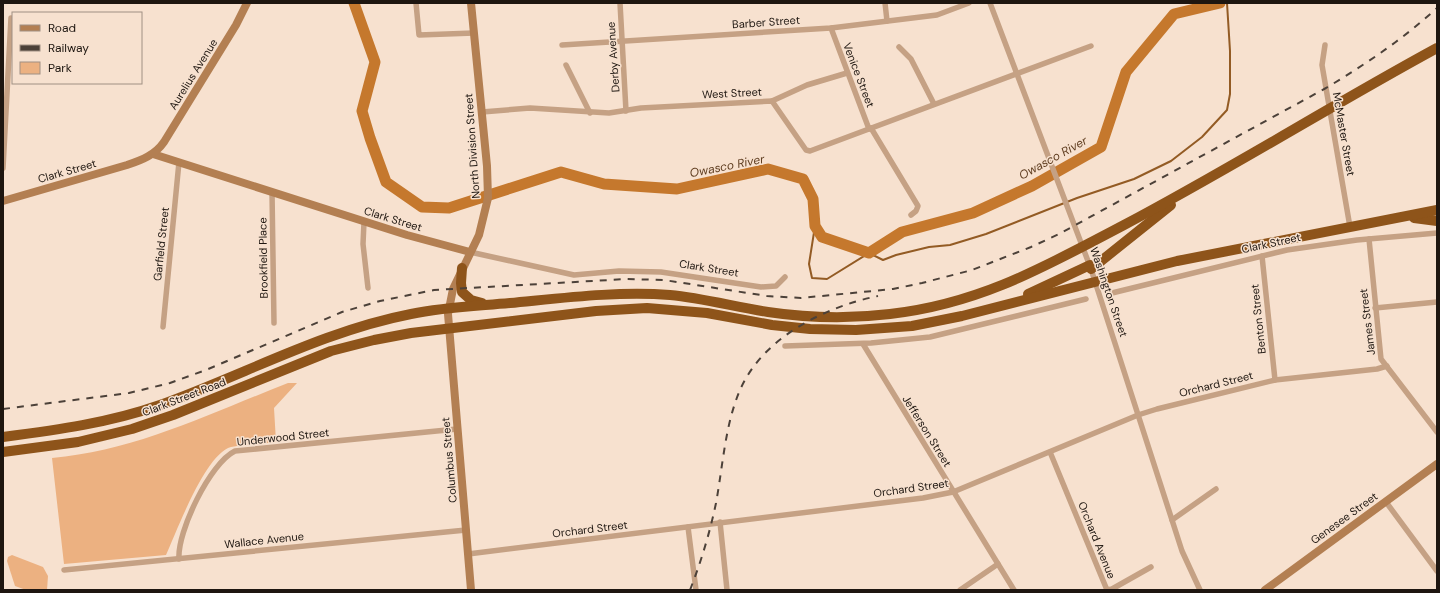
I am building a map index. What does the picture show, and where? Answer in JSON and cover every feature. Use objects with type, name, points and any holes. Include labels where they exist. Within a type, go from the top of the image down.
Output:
[{"type":"highway","points":[[3,437],[88,425],[135,413],[178,398],[324,339],[358,327],[410,314],[448,308],[583,296],[645,294],[697,298],[785,314],[825,317],[888,314],[939,306],[982,294],[1021,279],[1083,247],[1177,197],[1437,48]]},
{"type":"highway","points":[[1016,302],[1091,267],[1158,216],[1177,197]]},
{"type":"highway","points":[[1016,302],[1177,261],[1437,210]]},
{"type":"highway","points":[[1405,217],[1437,221]]},
{"type":"highway","points":[[462,268],[461,289],[465,296],[474,301],[494,304]]},
{"type":"highway","name":"Clark Street Road","points":[[3,452],[78,442],[132,429],[173,415],[331,351],[368,341],[411,333],[596,312],[647,308],[707,313],[799,328],[867,330],[932,323],[1016,302]]},
{"type":"street","name":"Aurelius Avenue","points":[[153,154],[161,147],[172,130],[236,25],[247,3]]},
{"type":"street","points":[[416,3],[419,35],[474,33]]},
{"type":"street","name":"North Division Street","points":[[449,328],[448,308],[452,292],[482,228],[488,198],[487,166],[471,3]]},
{"type":"street","name":"Derby Avenue","points":[[620,3],[626,110]]},
{"type":"street","points":[[885,3],[887,21]]},
{"type":"street","name":"Barber Street","points":[[562,46],[831,28],[937,15],[969,3]]},
{"type":"street","name":"Washington Street","points":[[990,3],[1091,267],[1182,554],[1200,590]]},
{"type":"street","points":[[3,168],[11,18]]},
{"type":"street","name":"Venice Street","points":[[831,28],[847,73],[870,129],[918,206],[916,211],[911,215]]},
{"type":"street","name":"McMaster Street","points":[[1325,45],[1322,65],[1350,227]]},
{"type":"street","name":"West Street","points":[[482,112],[530,108],[590,112],[772,101],[806,150],[810,151],[1091,46]]},
{"type":"street","points":[[899,47],[911,59],[934,104]]},
{"type":"street","points":[[566,65],[590,112]]},
{"type":"street","points":[[772,101],[807,85],[847,73]]},
{"type":"street","name":"Clark Street","points":[[3,201],[128,165],[153,154],[364,222],[470,252],[574,275],[613,272],[662,272],[761,287],[776,286],[785,278]]},
{"type":"street","name":"Garfield Street","points":[[163,327],[179,162]]},
{"type":"street","name":"Brookfield Place","points":[[272,192],[274,323]]},
{"type":"street","points":[[364,222],[363,244],[368,288]]},
{"type":"street","name":"Clark Street","points":[[1112,293],[1287,250],[1369,239],[1437,233]]},
{"type":"street","name":"James Street","points":[[1369,239],[1381,358],[1437,432]]},
{"type":"street","name":"Benton Street","points":[[1262,256],[1275,380]]},
{"type":"street","points":[[785,346],[863,344],[930,337],[1086,299]]},
{"type":"street","points":[[1375,308],[1437,302]]},
{"type":"street","name":"Columbus Street","points":[[449,328],[470,590]]},
{"type":"street","name":"Jefferson Street","points":[[863,344],[1014,590]]},
{"type":"street","name":"Orchard Street","points":[[468,554],[923,498],[953,492],[1138,415],[1275,380],[1379,369],[1387,366]]},
{"type":"street","name":"Underwood Street","points":[[179,559],[181,537],[206,483],[218,464],[235,451],[457,429]]},
{"type":"street","name":"Orchard Avenue","points":[[1050,452],[1106,590],[1112,589],[1151,568]]},
{"type":"street","name":"Genesee Street","points":[[1265,590],[1437,464]]},
{"type":"street","points":[[1172,520],[1216,489]]},
{"type":"street","points":[[1386,502],[1437,571]]},
{"type":"street","points":[[720,522],[727,590]]},
{"type":"street","points":[[688,527],[696,590]]},
{"type":"street","name":"Wallace Avenue","points":[[64,570],[466,530]]},
{"type":"street","points":[[960,590],[998,564]]},
{"type":"green space","points":[[288,383],[297,383],[274,408],[276,442],[231,447],[221,453],[211,463],[193,495],[166,555],[64,564],[52,458],[113,448],[143,439],[201,418]]},
{"type":"green space","points":[[12,555],[43,567],[48,576],[47,590],[26,590],[15,586],[7,561],[8,557]]},
{"type":"waterway","name":"Owasco River","points":[[354,3],[375,62],[362,111],[370,138],[386,182],[422,207],[449,208],[561,172],[604,184],[677,189],[768,169],[803,179],[813,199],[815,226],[822,237],[869,253],[902,232],[973,213],[1032,186],[1101,147],[1126,72],[1174,14],[1220,3]]},
{"type":"waterway","points":[[815,226],[809,264],[812,278],[827,279],[869,253],[883,260],[896,255],[929,247],[950,245],[986,234],[1077,198],[1134,179],[1171,161],[1202,137],[1227,110],[1230,94],[1230,51],[1227,3]]},
{"type":"railway","points":[[3,409],[129,393],[170,383],[206,370],[342,312],[380,301],[434,290],[627,279],[664,280],[767,296],[801,298],[893,289],[972,270],[1031,247],[1059,234],[1326,88],[1384,51],[1437,8]]},
{"type":"railway","points":[[690,590],[705,547],[714,514],[731,417],[740,390],[750,371],[764,354],[798,327],[837,308],[878,296]]}]
